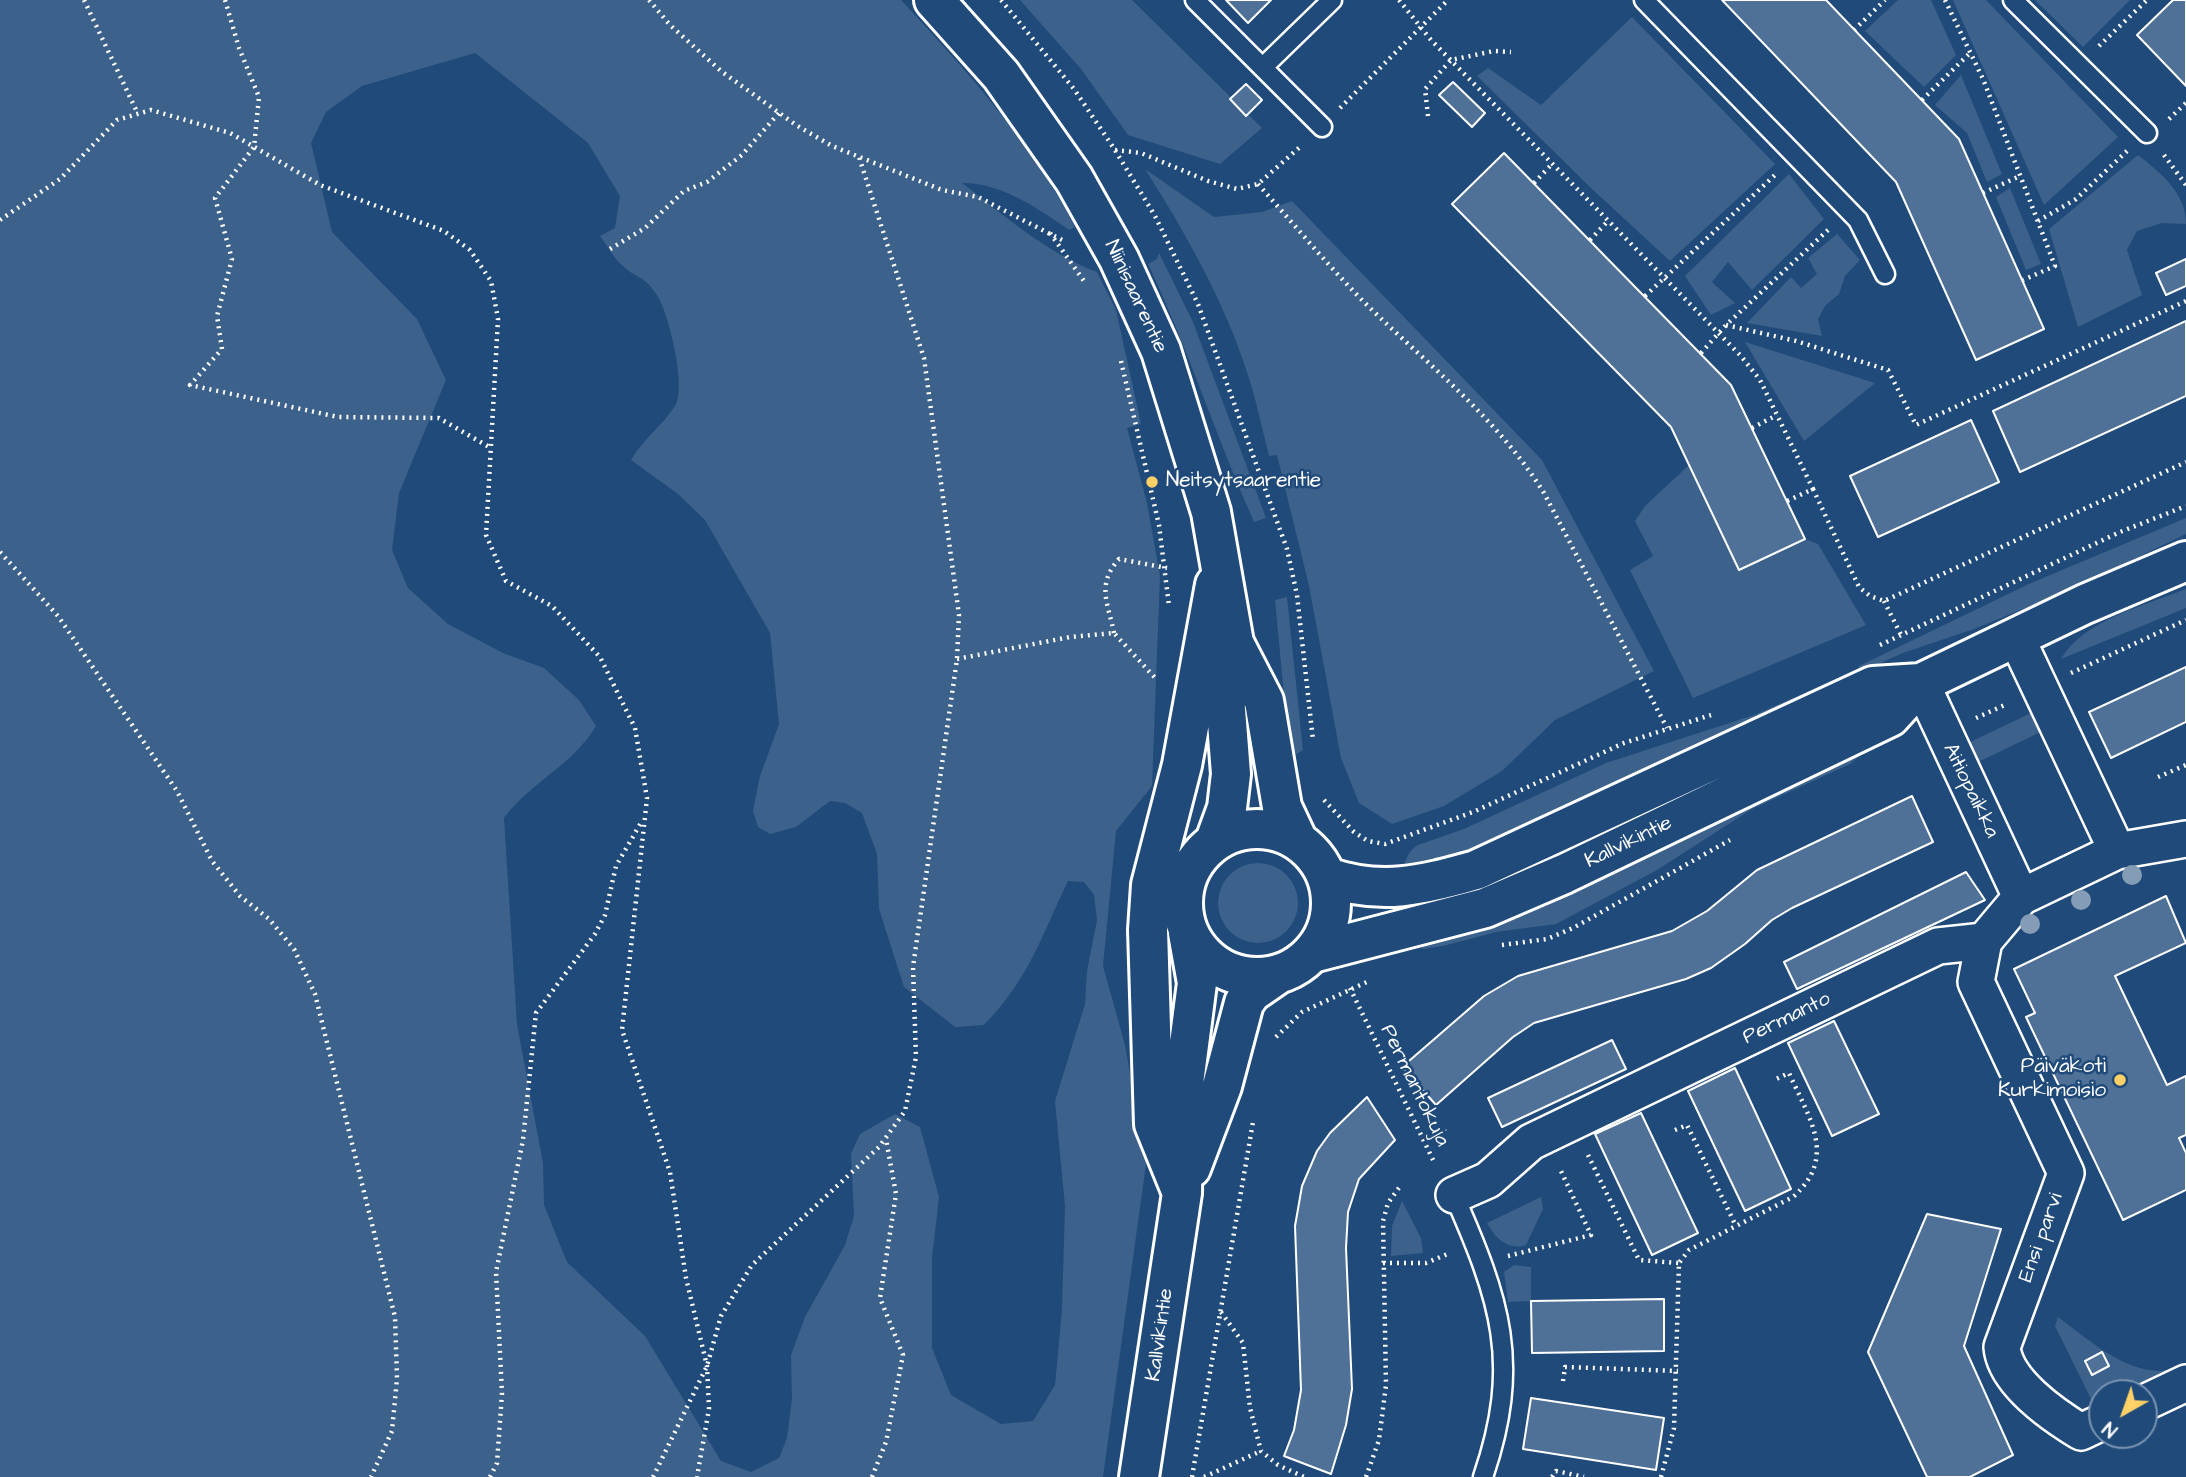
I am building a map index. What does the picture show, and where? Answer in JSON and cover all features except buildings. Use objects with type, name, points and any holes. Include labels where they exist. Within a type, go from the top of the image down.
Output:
[{"type":"main road","name":"Niinisaarentie","points":[[934,0],[973,42],[1030,114],[1074,179],[1119,259],[1161,351],[1199,467],[1220,559],[1234,643],[1264,701],[1282,807],[1297,839]]},
{"type":"main road","points":[[1182,1193],[1154,1124],[1148,930],[1151,885],[1182,765],[1220,559]]},
{"type":"main road","name":"Kallvikintie","points":[[1327,877],[1356,887],[1388,888],[1427,884],[1476,870],[1873,686],[1921,683],[2085,604],[2186,561]]},
{"type":"main road","name":"Niinisaarentie","points":[[1215,841],[1227,808],[1231,774],[1225,697],[1234,643]]},
{"type":"main road","name":"Kallvikintie","points":[[1312,953],[1485,908],[1564,874],[1890,717],[1921,683]]},
{"type":"main road","points":[[1256,828],[1277,831],[1297,839],[1315,856],[1327,877],[1331,897],[1330,917],[1324,937],[1312,953],[1296,967],[1277,975],[1256,978],[1235,974],[1216,965],[1200,950],[1188,933],[1182,908],[1185,882],[1196,859],[1215,841],[1234,832],[1256,828]]},
{"type":"main road","name":"Kallvikintie","points":[[1139,1477],[1182,1193],[1184,1083],[1197,983],[1188,933]]},
{"type":"main road","name":"Kallvikintie","points":[[1182,1193],[1222,1086],[1244,1003],[1251,993],[1277,975]]},
{"type":"street","points":[[2017,639],[2117,851]]},
{"type":"street","name":"Aitiopaikka","points":[[1921,683],[2021,897]]},
{"type":"street","points":[[1984,940],[2021,897],[2117,851],[2186,839]]},
{"type":"street","name":"Permanto","points":[[1454,1195],[1488,1180],[1531,1142],[1938,946],[1984,940]]},
{"type":"street","name":"Ensi parvi","points":[[1984,940],[1976,982],[2066,1173],[2002,1347],[2009,1369],[2048,1411],[2081,1432],[2088,1429]]},
{"type":"street","points":[[2158,1396],[2186,1383]]},
{"type":"lane","points":[[1195,0],[1322,127]]},
{"type":"lane","points":[[1263,67],[1332,0]]},
{"type":"lane","points":[[1644,0],[1858,220],[1885,274]]},
{"type":"lane","points":[[2013,0],[2147,133]]},
{"type":"lane","points":[[1454,1195],[1483,1262],[1505,1358],[1500,1418],[1483,1477]]},
{"type":"path","points":[[84,0],[138,114]]},
{"type":"path","points":[[225,0],[239,48],[259,97],[254,147],[215,198],[232,259],[216,316],[222,349],[190,385],[338,417],[439,418],[491,449]]},
{"type":"path","points":[[649,0],[670,25],[721,71],[779,113],[832,146],[942,190],[978,197],[1083,251],[1119,259]]},
{"type":"path","points":[[1399,0],[1451,60],[1760,380],[1858,587],[1870,596],[1884,601],[1901,635]]},
{"type":"path","points":[[1115,150],[1141,153],[1208,181],[1237,189],[1258,184],[1322,127],[1448,0]]},
{"type":"path","points":[[1854,30],[1885,0]]},
{"type":"path","points":[[1945,0],[1970,53],[2055,266],[2023,281]]},
{"type":"path","points":[[2079,65],[2147,0]]},
{"type":"path","points":[[1428,116],[1425,89],[1451,60],[1494,51],[1511,52]]},
{"type":"path","points":[[1922,100],[1970,53]]},
{"type":"path","points":[[0,220],[60,179],[117,120],[151,110],[217,129],[320,185],[444,230],[470,250],[491,281],[498,318],[486,534],[506,581],[552,607],[600,657],[635,728],[646,798],[622,1030],[670,1172],[686,1278],[707,1366],[709,1409],[697,1477]]},
{"type":"path","points":[[610,249],[645,228],[684,191],[707,182],[742,155],[779,113]]},
{"type":"path","points":[[2038,221],[2076,199],[2147,133],[2186,185]]},
{"type":"path","points":[[1645,296],[1795,155]]},
{"type":"path","points":[[653,1477],[707,1366],[721,1316],[752,1265],[886,1138],[905,1111],[916,1056],[913,967],[957,659],[959,615],[925,358],[859,157]]},
{"type":"path","points":[[1534,183],[1552,164]]},
{"type":"path","points":[[2179,176],[2186,172]]},
{"type":"path","points":[[1983,193],[2020,176]]},
{"type":"path","points":[[1258,184],[1361,298],[1475,406],[1523,460],[1544,493],[1667,728]]},
{"type":"path","points":[[1701,353],[1726,325],[1849,210]]},
{"type":"path","points":[[1590,240],[1608,221]]},
{"type":"path","points":[[1050,233],[1087,287]]},
{"type":"path","points":[[1726,325],[1796,341],[1888,370],[1916,425],[2186,301]]},
{"type":"path","points":[[1118,348],[1167,568],[1170,616]]},
{"type":"path","points":[[1752,428],[1777,415]]},
{"type":"path","points":[[1884,601],[2186,462]]},
{"type":"path","points":[[1787,501],[1813,489]]},
{"type":"path","points":[[1876,647],[2120,532],[2186,506]]},
{"type":"path","points":[[0,552],[58,616],[177,791],[212,861],[240,896],[269,919],[294,949],[314,994],[395,1317],[397,1379],[392,1431],[371,1477]]},
{"type":"path","points":[[1165,688],[1114,632],[1104,585],[1109,571],[1119,559],[1132,559],[1149,567],[1167,568]]},
{"type":"path","points":[[957,659],[1070,636],[1114,632]]},
{"type":"path","points":[[1385,844],[1473,812],[1623,743],[1721,712]]},
{"type":"path","points":[[2158,777],[2186,765]]},
{"type":"path","points":[[491,1477],[497,1463],[502,1393],[496,1272],[523,1140],[536,1013],[595,934],[605,915],[616,866],[645,817]]},
{"type":"path","points":[[1274,1042],[1302,1012],[1375,979]]},
{"type":"path","name":"Permantokuja","points":[[1350,988],[1437,1168],[1454,1195]]},
{"type":"path","points":[[1661,1477],[1674,1428],[1678,1371],[1679,1263],[1689,1250],[1793,1197],[1807,1185],[1815,1162],[1818,1139],[1789,1073],[1774,1080]]},
{"type":"path","points":[[1192,1477],[1255,1110]]},
{"type":"path","points":[[1675,1130],[1687,1125],[1736,1226]]},
{"type":"path","points":[[872,1477],[886,1442],[903,1355],[880,1298],[897,1194],[886,1138]]},
{"type":"path","points":[[1584,1147],[1639,1260],[1679,1263]]},
{"type":"path","points":[[1483,1262],[1591,1235],[1557,1161]]},
{"type":"path","points":[[1366,1477],[1381,1429],[1386,1385],[1382,1221],[1388,1203],[1401,1185]]},
{"type":"path","points":[[1383,1263],[1426,1263],[1475,1243]]},
{"type":"path","points":[[1221,1311],[1243,1343],[1250,1408],[1262,1451],[1278,1465],[1304,1477]]},
{"type":"path","points":[[1563,1381],[1565,1367],[1678,1371]]},
{"type":"path","points":[[1204,1477],[1262,1451]]},
{"type":"path","points":[[1552,1477],[1556,1471],[1584,1477]]},
{"type":"shaded area","points":[[0,0],[901,0],[996,108],[1059,197],[1075,227],[1069,230],[1005,192],[962,183],[1044,244],[1097,272],[1116,310],[1141,424],[1127,428],[1147,503],[1160,576],[1152,786],[1116,831],[1103,966],[1125,1045],[1146,1164],[1103,1477],[0,1477]],"holes":[[[475,53],[588,143],[620,196],[615,228],[600,236],[620,263],[654,290],[671,335],[678,369],[678,397],[675,406],[631,460],[678,494],[705,520],[770,633],[779,724],[760,776],[753,811],[758,827],[770,834],[796,827],[830,801],[845,803],[862,813],[877,854],[879,909],[904,987],[955,1027],[984,1025],[1000,1007],[1033,957],[1068,881],[1084,882],[1094,895],[1097,920],[1087,971],[1085,1004],[1055,1101],[1065,1206],[1062,1309],[1055,1385],[1033,1421],[1001,1424],[951,1395],[932,1348],[932,1258],[939,1197],[920,1127],[895,1114],[860,1134],[851,1154],[854,1216],[845,1245],[805,1317],[791,1355],[792,1399],[787,1438],[779,1458],[751,1472],[721,1461],[645,1336],[567,1262],[544,1205],[543,1163],[517,1024],[504,818],[515,805],[576,752],[596,726],[579,700],[544,668],[503,653],[448,624],[408,588],[392,550],[399,493],[446,380],[417,319],[332,232],[311,143],[326,112],[362,86]]]},
{"type":"shaded area","points":[[1020,0],[1132,0],[1262,128],[1220,164],[1128,135],[1081,69]]},
{"type":"shaded area","points":[[1898,0],[1931,0],[1956,55],[1924,87],[1865,31]]},
{"type":"shaded area","points":[[1953,0],[1986,0],[2118,137],[2044,205]]},
{"type":"shaded area","points":[[2035,0],[2130,0],[2083,47]]},
{"type":"shaded area","points":[[1632,17],[1775,164],[1670,261],[1477,76],[1488,68],[1541,105]]},
{"type":"shaded area","points":[[1961,75],[2002,174],[1987,182],[1967,133],[1935,105]]},
{"type":"shaded area","points":[[2138,155],[2177,193],[2185,213],[2186,224],[2162,223],[2137,231],[2127,250],[2142,295],[2078,327],[2049,229]]},
{"type":"shaded area","points":[[1145,169],[1214,217],[1262,212],[1292,201],[1542,460],[1654,671],[1555,720],[1502,771],[1444,806],[1392,824],[1359,803],[1341,758],[1309,586],[1277,455],[1269,456],[1247,372],[1215,293],[1175,217]]},
{"type":"shaded area","points":[[1789,174],[1824,219],[1752,290],[1728,262],[1712,282],[1735,303],[1711,315],[1685,276]]},
{"type":"shaded area","points":[[2010,188],[2041,264],[2026,270],[1996,197]]},
{"type":"shaded area","points":[[1837,234],[1860,260],[1845,276],[1839,294],[1825,306],[1818,319],[1822,336],[1747,323],[1791,277],[1801,288],[1817,274],[1808,258]]},
{"type":"shaded area","points":[[1159,253],[1193,322],[1266,518],[1254,522],[1148,264],[1157,259]]},
{"type":"shaded area","points":[[1745,342],[1875,383],[1804,441]]},
{"type":"shaded area","points":[[1689,465],[1739,570],[1805,539],[1818,544],[1866,625],[1693,698],[1630,570],[1653,556],[1635,521],[1645,506]]},
{"type":"shaded area","points":[[2186,518],[2186,534],[2065,592],[1974,629],[1903,653],[1858,673],[1859,666],[2031,583]]},
{"type":"shaded area","points":[[2186,589],[2186,608],[2061,659],[2071,645],[2100,624]]},
{"type":"shaded area","points":[[1287,597],[1303,750],[1290,758],[1275,600]]},
{"type":"shaded area","points":[[1823,685],[1827,693],[1476,854],[1404,873],[1407,857],[1418,845],[1464,829],[1606,763],[1754,715]]},
{"type":"shaded area","points":[[2037,710],[2047,729],[1972,765],[1962,746]]},
{"type":"shaded area","points":[[1862,749],[1850,764],[1752,809],[1657,870],[1556,924],[1496,932],[1443,946],[1423,949],[1418,946],[1417,942]]},
{"type":"shaded area","points":[[1258,863],[1273,866],[1286,875],[1295,888],[1298,903],[1295,918],[1286,931],[1273,940],[1258,943],[1243,940],[1230,931],[1221,918],[1218,903],[1221,888],[1230,875],[1243,866]]},
{"type":"shaded area","points":[[1541,1197],[1543,1209],[1526,1245],[1508,1245],[1494,1234],[1487,1223]]},
{"type":"shaded area","points":[[1402,1201],[1421,1238],[1423,1253],[1391,1256],[1392,1226]]},
{"type":"shaded area","points":[[1514,1265],[1531,1267],[1531,1301],[1508,1302],[1504,1272]]},
{"type":"shaded area","points":[[2058,1317],[2106,1352],[2132,1366],[2160,1371],[2186,1365],[2158,1379],[2088,1379],[2088,1393],[2055,1326]]},
{"type":"place","name":"Neitsytsaarentie","points":[[1152,482]]},
{"type":"place","name":"Päiväkoti Kurkimoisio","points":[[2120,1080]]}]
